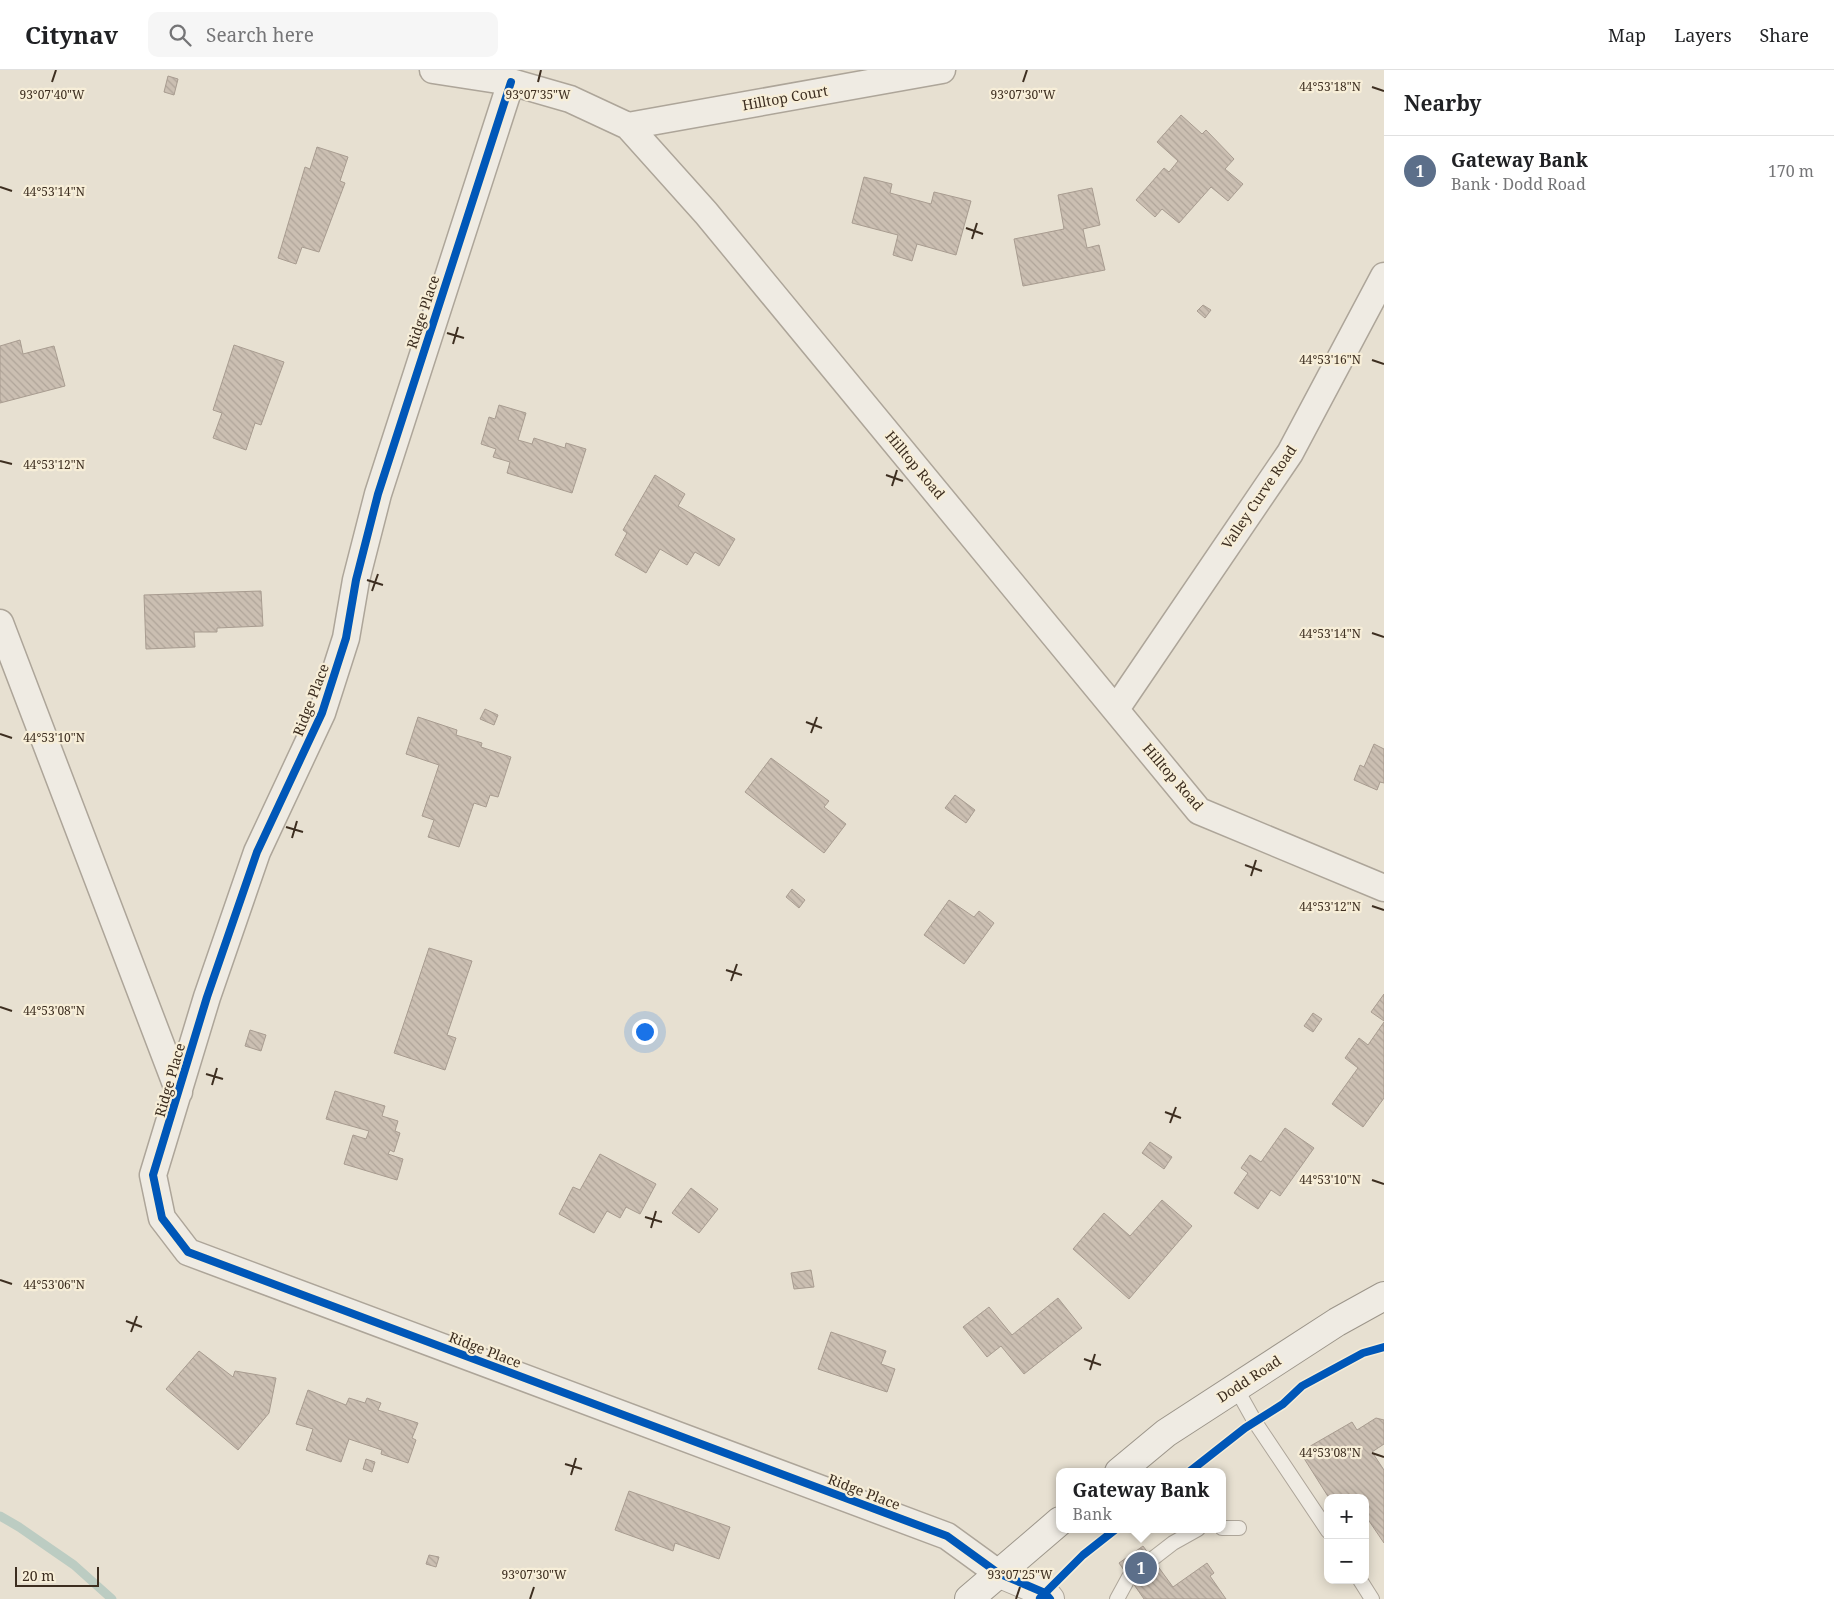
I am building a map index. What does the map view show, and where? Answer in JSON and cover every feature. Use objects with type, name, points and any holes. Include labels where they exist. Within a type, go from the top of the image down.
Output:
[{"type":"main road","name":"Dodd Road","points":[[1124,1468],[1166,1433],[1337,1322],[1384,1296]]},
{"type":"main road","points":[[969,1599],[1000,1586],[1056,1526]]},
{"type":"main road","points":[[1000,1586],[1045,1593],[1050,1599]]},
{"type":"street","name":"Hilltop Road","points":[[433,70],[511,82],[570,99],[628,126],[706,213],[1199,811],[1384,888]]},
{"type":"street","name":"Hilltop Court","points":[[628,126],[942,70]]},
{"type":"street","name":"Ridge Place","points":[[511,82],[378,494],[356,580],[346,638],[322,713],[257,852],[207,997],[153,1175],[162,1218],[188,1252],[947,1536],[1000,1586]]},
{"type":"street","name":"Valley Curve Road","points":[[1116,708],[1290,453],[1384,276]]},
{"type":"street","name":"Ridge Place","points":[[0,623],[179,1092]]},
{"type":"lane","points":[[1236,1388],[1255,1422],[1324,1525]]},
{"type":"lane","points":[[1226,1528],[1239,1528]]},
{"type":"lane","points":[[1117,1599],[1129,1577],[1173,1543],[1191,1533]]},
{"type":"lane","points":[[1363,1584],[1372,1599]]},
{"type":"building","points":[[168,76],[178,79],[174,95],[164,92]]},
{"type":"building","points":[[1181,115],[1202,134],[1206,130],[1234,159],[1225,169],[1243,184],[1228,201],[1211,187],[1179,223],[1162,209],[1155,217],[1136,200],[1164,168],[1169,172],[1178,161],[1157,142]]},
{"type":"building","points":[[317,147],[348,157],[340,181],[345,183],[319,252],[302,247],[296,264],[278,258],[305,167],[310,169]]},
{"type":"building","points":[[864,177],[892,184],[890,193],[931,204],[934,192],[971,201],[956,255],[917,244],[912,261],[893,255],[898,235],[852,223]]},
{"type":"building","points":[[1092,188],[1100,225],[1083,229],[1087,248],[1099,245],[1105,270],[1023,286],[1014,239],[1064,229],[1058,195]]},
{"type":"building","points":[[1203,305],[1211,310],[1205,318],[1197,311]]},
{"type":"building","points":[[20,340],[23,354],[54,346],[65,386],[0,403],[0,346]]},
{"type":"building","points":[[234,345],[284,362],[261,425],[255,423],[246,450],[213,438],[222,413],[213,410]]},
{"type":"building","points":[[499,405],[526,413],[518,440],[532,444],[534,438],[565,448],[566,443],[586,449],[572,493],[507,473],[510,462],[493,457],[496,449],[481,444],[489,417],[495,419]]},
{"type":"building","points":[[655,475],[685,494],[678,506],[735,539],[719,566],[695,552],[687,565],[660,549],[646,573],[615,555],[627,533],[623,530]]},
{"type":"building","points":[[261,591],[263,626],[217,628],[217,632],[194,632],[195,647],[146,649],[144,595]]},
{"type":"building","points":[[485,709],[498,715],[494,725],[480,719]]},
{"type":"building","points":[[418,717],[457,730],[456,735],[482,743],[481,747],[511,757],[498,797],[490,795],[486,807],[474,803],[459,847],[428,837],[434,820],[422,816],[439,765],[406,754]]},
{"type":"building","points":[[1374,744],[1384,749],[1384,783],[1380,782],[1377,790],[1354,780],[1360,765],[1364,767]]},
{"type":"building","points":[[771,758],[829,801],[824,807],[846,824],[824,853],[745,792]]},
{"type":"building","points":[[955,795],[975,810],[966,823],[945,808]]},
{"type":"building","points":[[792,889],[805,900],[799,908],[786,897]]},
{"type":"building","points":[[949,900],[974,917],[979,911],[994,923],[964,964],[924,935]]},
{"type":"building","points":[[429,948],[472,961],[447,1035],[456,1038],[445,1070],[394,1053]]},
{"type":"building","points":[[1384,994],[1384,1021],[1371,1012]]},
{"type":"building","points":[[1313,1013],[1322,1019],[1313,1032],[1304,1026]]},
{"type":"building","points":[[1384,1022],[1384,1098],[1363,1127],[1332,1104],[1358,1068],[1345,1058],[1359,1038],[1368,1045]]},
{"type":"building","points":[[250,1030],[266,1035],[261,1051],[245,1046]]},
{"type":"building","points":[[335,1091],[385,1106],[382,1116],[398,1121],[395,1131],[400,1133],[394,1152],[390,1150],[388,1154],[403,1159],[397,1180],[344,1164],[353,1135],[366,1139],[369,1131],[326,1119]]},
{"type":"building","points":[[1285,1128],[1314,1148],[1280,1196],[1271,1190],[1258,1209],[1234,1193],[1248,1173],[1241,1168],[1250,1155],[1261,1162]]},
{"type":"building","points":[[1150,1142],[1172,1157],[1164,1169],[1142,1153]]},
{"type":"building","points":[[600,1154],[656,1184],[640,1214],[626,1207],[620,1218],[607,1211],[594,1233],[559,1214],[573,1187],[580,1190]]},
{"type":"building","points":[[691,1188],[718,1209],[699,1233],[672,1213]]},
{"type":"building","points":[[1162,1200],[1192,1226],[1129,1299],[1073,1249],[1104,1213],[1130,1236]]},
{"type":"building","points":[[811,1270],[814,1287],[794,1289],[791,1273]]},
{"type":"building","points":[[1058,1298],[1082,1328],[1024,1374],[1001,1346],[987,1357],[963,1327],[989,1307],[1012,1335]]},
{"type":"building","points":[[831,1332],[886,1351],[881,1364],[895,1369],[887,1392],[818,1369]]},
{"type":"building","points":[[199,1351],[233,1377],[235,1371],[276,1378],[269,1413],[238,1450],[166,1389]]},
{"type":"building","points":[[308,1390],[346,1405],[349,1398],[365,1403],[367,1398],[381,1403],[378,1410],[418,1423],[412,1438],[416,1440],[408,1463],[381,1454],[382,1450],[349,1439],[341,1462],[306,1450],[313,1429],[296,1424]]},
{"type":"building","points":[[1376,1418],[1384,1420],[1384,1444],[1372,1452],[1384,1470],[1384,1543],[1369,1521],[1369,1494],[1326,1494],[1300,1452],[1352,1422],[1357,1430]]},
{"type":"building","points":[[366,1459],[375,1462],[372,1472],[363,1469]]},
{"type":"building","points":[[629,1491],[730,1527],[719,1559],[675,1543],[673,1551],[615,1530]]},
{"type":"building","points":[[1143,1546],[1173,1587],[1207,1563],[1214,1573],[1210,1576],[1226,1599],[1144,1599],[1119,1563]]},
{"type":"building","points":[[429,1555],[439,1557],[436,1567],[426,1564]]},
{"type":"waterway","points":[[0,1516],[74,1565],[112,1599]]},
{"type":"cycle path","points":[[511,82],[378,494],[356,580],[346,638],[322,713],[257,852],[207,997],[153,1175],[162,1218],[188,1252],[947,1536],[998,1573],[1045,1593],[1050,1599]]},
{"type":"cycle path","points":[[1194,1468],[1245,1428],[1283,1404],[1302,1386],[1363,1353],[1384,1347]]},
{"type":"cycle path","points":[[1040,1598],[1083,1555],[1111,1533]]},
{"type":"place","name":"Gateway Bank","points":[[1141,1568]]}]
